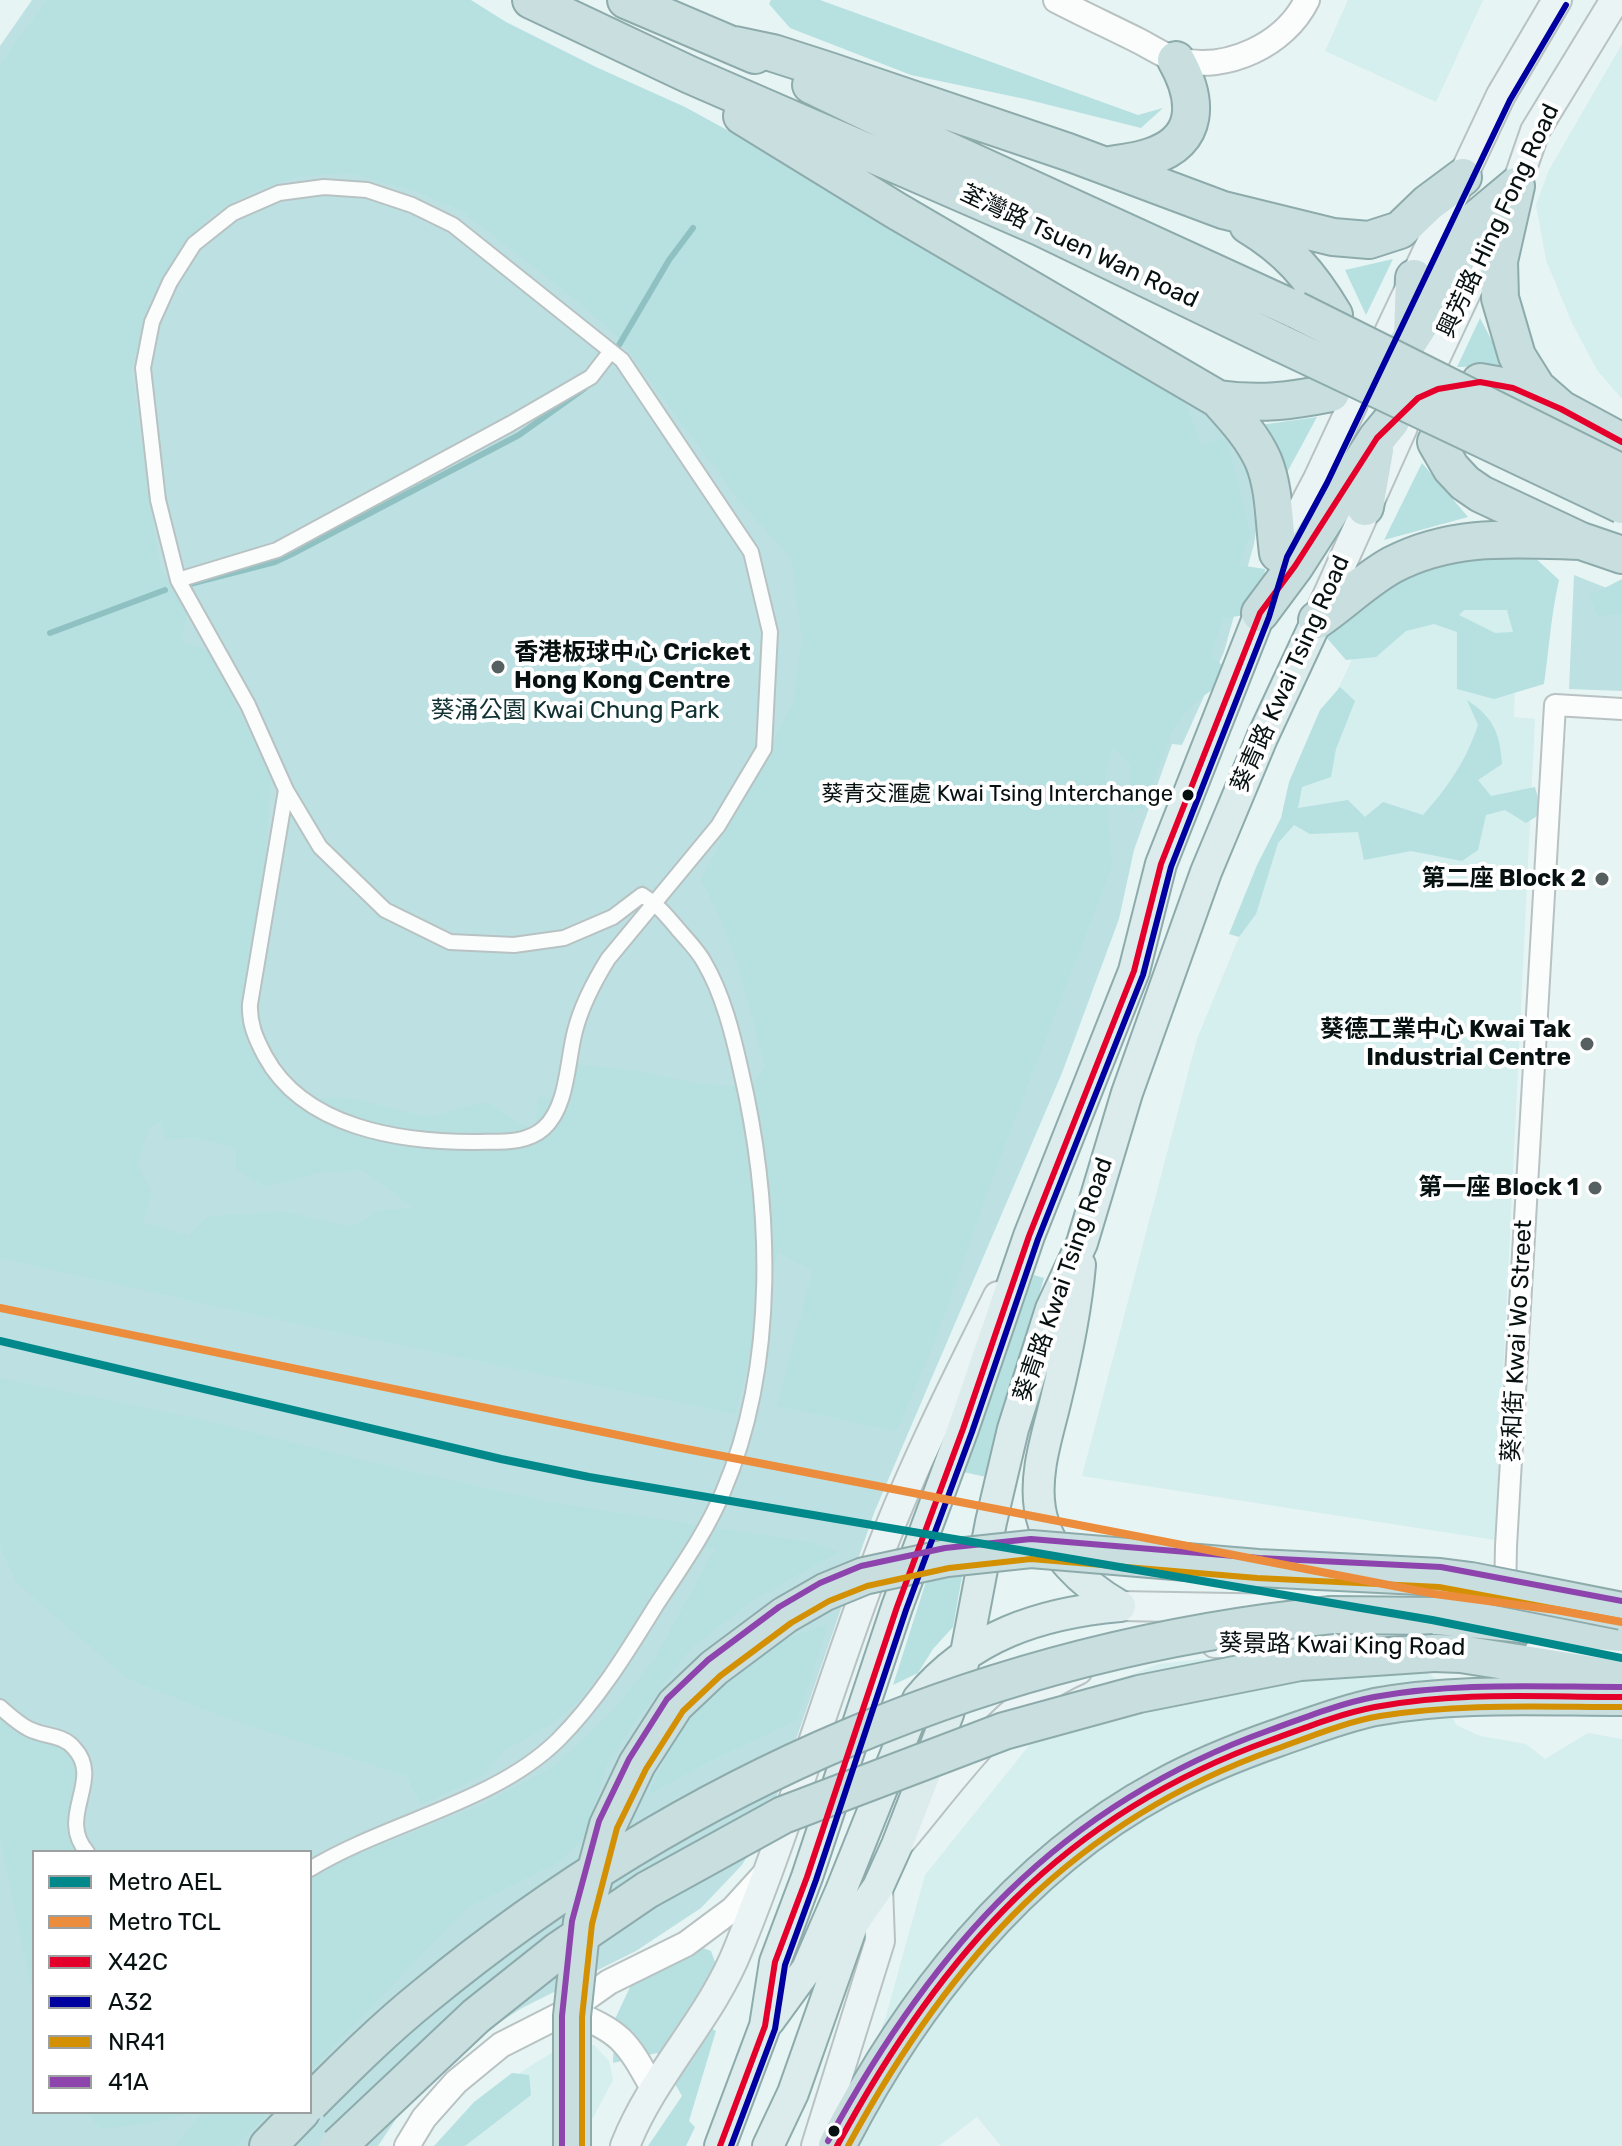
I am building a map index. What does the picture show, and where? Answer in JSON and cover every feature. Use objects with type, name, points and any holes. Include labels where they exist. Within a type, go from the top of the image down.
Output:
[{"type":"highway","name":"荃灣路 Tsuen Wan Road","points":[[531,0],[690,75],[1042,228],[1238,303],[1327,324],[1622,473]]},
{"type":"highway","name":"荃灣路 Tsuen Wan Road","points":[[626,0],[735,45],[820,91],[929,142],[1622,505]]},
{"type":"highway","points":[[735,45],[773,53],[829,71],[1106,166],[1223,210],[1333,237],[1369,240],[1400,230],[1428,203],[1463,177]]},
{"type":"highway","points":[[1106,166],[1149,158],[1180,141],[1191,117],[1191,103],[1186,78],[1176,60]]},
{"type":"highway","points":[[690,75],[727,106],[813,161],[1218,399],[1244,427],[1264,462],[1278,553]]},
{"type":"highway","points":[[1414,278],[1410,347],[1449,277],[1474,221],[1516,186]]},
{"type":"highway","points":[[1516,186],[1499,261],[1500,298],[1517,356],[1537,388],[1561,409]]},
{"type":"highway","points":[[1223,210],[1284,249],[1305,271],[1334,315]]},
{"type":"highway","points":[[1480,382],[1513,388],[1561,409],[1622,442]]},
{"type":"highway","points":[[1218,399],[1251,404],[1286,402],[1372,416]]},
{"type":"highway","points":[[1365,507],[1372,416]]},
{"type":"highway","points":[[1260,613],[1295,566],[1372,416]]},
{"type":"highway","points":[[1436,442],[1451,468],[1481,494],[1581,541],[1622,555]]},
{"type":"highway","points":[[1317,620],[1392,565],[1429,550],[1473,540],[1581,541]]},
{"type":"highway","points":[[572,2146],[572,2016],[582,1922],[608,1825],[637,1764],[675,1705],[714,1668],[773,1624],[825,1592],[864,1576],[947,1558],[1031,1549],[1258,1568],[1440,1577],[1622,1611]]},
{"type":"highway","points":[[312,2101],[370,2043],[424,1996],[555,1897],[632,1847],[736,1788],[889,1720],[987,1685],[1132,1648],[1296,1618],[1332,1615],[1437,1616],[1622,1633]]},
{"type":"highway","points":[[338,2146],[476,2016],[559,1950],[647,1890],[783,1815],[961,1746],[1139,1694],[1300,1662],[1461,1654],[1622,1680]]},
{"type":"highway","points":[[837,2146],[896,2041],[991,1923],[1033,1880],[1090,1834],[1158,1789],[1220,1758],[1315,1724],[1372,1708],[1458,1697],[1622,1697]]},
{"type":"highway","points":[[268,2146],[299,2114]]},
{"type":"main road","name":"興芳路 Hing Fong Road","points":[[1414,278],[1501,95],[1557,0]]},
{"type":"main road","name":"興芳路 Hing Fong Road","points":[[1516,186],[1535,131],[1615,0]]},
{"type":"main road","name":"葵青路 Kwai Tsing Road","points":[[720,2146],[765,2026],[775,1962],[807,1877],[897,1607],[963,1429],[1029,1236],[1134,971],[1161,864],[1260,613],[1278,553],[1318,479],[1372,416]]},
{"type":"main road","name":"葵青路 Kwai Tsing Road","points":[[768,2146],[793,2093],[853,1923],[878,1887],[948,1714],[966,1653],[991,1522],[1013,1429],[1051,1309],[1082,1243],[1127,1093],[1206,872],[1365,507]]},
{"type":"main road","points":[[625,2146],[654,2090],[724,1980],[771,1867],[873,1569],[939,1414],[1029,1236]]},
{"type":"main road","points":[[1082,1243],[1076,1314],[1042,1456],[1040,1512],[1050,1536],[1069,1566],[1094,1591],[1120,1606]]},
{"type":"main road","points":[[765,2026],[807,1969],[918,1699],[938,1675],[966,1653],[1043,1619],[1120,1606]]},
{"type":"main road","name":"葵景路 Kwai King Road","points":[[1120,1606],[1505,1613],[1622,1620]]},
{"type":"main road","points":[[948,1714],[986,1681],[1018,1664],[1051,1652],[1086,1646],[1179,1642]]},
{"type":"main road","name":"葵景路 Kwai King Road","points":[[897,1845],[983,1745],[1035,1697],[1071,1673],[1126,1652],[1179,1642],[1504,1650],[1622,1657]]},
{"type":"main road","points":[[816,2146],[880,1941],[878,1887]]},
{"type":"street","points":[[1056,0],[1176,60],[1201,62],[1229,59],[1262,48],[1282,34],[1307,0]]},
{"type":"street","points":[[286,790],[251,997],[252,1025],[269,1063],[287,1088],[324,1112],[373,1130],[415,1140],[518,1140],[542,1130],[558,1107],[575,1032],[603,968],[656,903],[718,826],[764,749],[770,632],[751,552],[622,360],[453,225],[412,205],[367,190],[324,187],[279,193],[233,213],[194,244],[170,282],[152,322],[143,368],[158,500],[178,580],[248,705],[286,790],[320,847],[385,910],[450,942],[514,945],[564,938],[613,917],[642,895],[656,903],[707,968],[735,1047],[757,1155],[764,1245],[761,1326],[751,1400],[731,1473],[705,1529],[619,1664],[579,1718],[557,1741],[520,1770],[485,1789],[382,1832],[312,1868]]},
{"type":"street","points":[[178,580],[277,550],[551,401],[591,377],[611,351]]},
{"type":"street","name":"葵和街 Kwai Wo Street","points":[[1505,1613],[1506,1546],[1555,705],[1622,709]]},
{"type":"street","points":[[0,1707],[26,1728],[57,1736],[76,1749],[83,1763],[85,1778],[75,1816],[75,1830],[86,1850]]},
{"type":"street","points":[[407,2146],[424,2118],[456,2082],[501,2045],[568,2011],[609,1982],[686,1944],[733,1909],[771,1867]]},
{"type":"street","points":[[568,2011],[597,2023],[625,2041],[654,2090]]},
{"type":"shaded area","points":[[47,0],[471,0],[506,22],[596,67],[685,107],[1033,297],[1077,343],[1114,344],[1186,405],[1201,445],[1226,438],[1250,534],[1239,565],[1265,569],[1261,613],[1224,618],[1210,655],[1234,675],[1193,703],[1172,731],[1144,807],[1130,812],[1130,765],[1113,748],[1105,776],[1112,866],[998,1163],[936,1338],[897,1431],[777,1406],[813,1270],[778,1253],[735,1414],[241,1312],[0,1258],[0,65]],"holes":[[[349,173],[413,190],[464,212],[580,303],[617,336],[739,500],[792,559],[802,639],[793,703],[701,880],[732,947],[765,1067],[750,1087],[700,1084],[631,1070],[576,1064],[562,1102],[539,1096],[534,1132],[486,1102],[428,1117],[356,1099],[287,1096],[248,1046],[242,1018],[266,856],[271,778],[210,651],[182,642],[187,613],[160,568],[131,372],[150,301],[210,216],[256,190],[299,177]],[[160,1121],[166,1139],[197,1138],[236,1147],[236,1169],[266,1187],[317,1173],[363,1170],[415,1208],[381,1210],[351,1227],[286,1212],[208,1216],[189,1236],[143,1222],[152,1194],[137,1164],[149,1127]]]},
{"type":"shaded area","points":[[771,0],[820,0],[1138,115],[1163,108],[1141,128],[911,75],[790,28],[769,4]]},
{"type":"shaded area","points":[[1348,0],[1483,0],[1436,102],[1325,51]]},
{"type":"shaded area","points":[[1622,44],[1622,399],[1597,370],[1572,323],[1546,260],[1536,205],[1549,170]]},
{"type":"shaded area","points":[[1393,259],[1366,315],[1345,270]]},
{"type":"shaded area","points":[[1480,318],[1505,366],[1457,367]]},
{"type":"shaded area","points":[[1317,417],[1283,480],[1260,425]]},
{"type":"shaded area","points":[[1422,463],[1468,517],[1384,540]]},
{"type":"shaded area","points":[[1529,552],[1559,580],[1544,684],[1494,699],[1457,689],[1457,632],[1434,624],[1406,631],[1376,657],[1346,660],[1326,637],[1349,611],[1432,556]],"holes":[[[1464,610],[1507,610],[1513,632],[1495,633],[1459,615]]]},
{"type":"shaded area","points":[[1622,579],[1622,614],[1599,616],[1589,596]]},
{"type":"shaded area","points":[[1541,594],[1537,687],[1515,686],[1514,717],[1535,719],[1495,1540],[1082,1476],[1197,1039],[1316,736],[1353,657],[1403,612]]},
{"type":"shaded area","points":[[1340,687],[1355,701],[1336,749],[1331,777],[1302,787],[1298,808],[1348,800],[1365,817],[1383,802],[1423,815],[1455,773],[1478,725],[1467,700],[1494,727],[1501,753],[1502,764],[1478,780],[1491,796],[1535,787],[1542,813],[1526,823],[1505,810],[1486,815],[1478,850],[1462,861],[1411,851],[1364,860],[1358,832],[1310,834],[1294,825],[1278,843],[1256,914],[1239,937],[1229,934],[1257,865],[1281,818],[1289,782],[1320,710]]},
{"type":"shaded area","points":[[1034,1275],[1044,1278],[986,1477],[959,1471]]},
{"type":"shaded area","points":[[0,1378],[190,1417],[361,1460],[549,1502],[808,1542],[839,1552],[754,1599],[690,1649],[629,1730],[607,1765],[584,1837],[557,1863],[466,1908],[312,2069],[312,1872],[480,1806],[556,1765],[613,1711],[656,1657],[715,1549],[683,1545],[654,1599],[580,1700],[551,1724],[503,1751],[484,1775],[421,1805],[407,1776],[226,1718],[128,1679],[16,1582],[0,1546]]},
{"type":"shaded area","points":[[965,1560],[953,1627],[933,1649],[918,1673],[893,1685],[930,1569]]},
{"type":"shaded area","points":[[828,1624],[797,1720],[706,1763],[648,1795],[686,1717],[762,1647]]},
{"type":"shaded area","points":[[1295,1658],[1424,1670],[1436,1679],[1456,1725],[1480,1736],[1526,1744],[1545,1759],[1588,1733],[1622,1739],[1622,2146],[1001,2146],[977,2117],[939,2146],[855,2146],[856,2100],[886,2016],[925,1875],[1040,1732],[1086,1693],[1158,1664],[1202,1659]]},
{"type":"shaded area","points":[[0,1712],[67,1744],[80,1771],[70,1803],[69,1823],[82,1850],[32,1850],[32,1989],[0,1838]]},
{"type":"shaded area","points":[[679,1939],[711,1951],[718,1970],[687,2017],[716,2031],[689,2121],[695,2127],[686,2146],[648,2146],[682,2096],[657,2053],[613,2063],[615,2019],[640,1966]]},
{"type":"shaded area","points":[[594,2045],[609,2061],[613,2080],[578,2146],[440,2146],[489,2094],[532,2065],[563,2046]]},
{"type":"shaded area","points":[[512,2073],[529,2075],[531,2095],[465,2146],[434,2146],[474,2102]]},
{"type":"shaded area","points":[[88,2114],[189,2114],[149,2123],[101,2129]]},
{"type":"shaded area","points":[[201,2114],[268,2114],[236,2146],[176,2146]]},
{"type":"green space","name":"葵涌公園 Kwai Chung Park","points":[[32,0],[455,0],[1183,393],[1194,407],[1199,400],[1228,422],[1261,499],[1254,544],[1224,652],[1182,745],[1172,744],[1134,850],[1119,919],[1062,1073],[874,1513],[767,1824],[742,1865],[701,1908],[636,1951],[522,2008],[472,2040],[402,2110],[378,2146],[0,2146],[0,46]]},
{"type":"green space","points":[[1574,575],[1622,594],[1622,691],[1569,689]]},
{"type":"waterway","points":[[619,345],[669,260],[693,228]]},
{"type":"waterway","points":[[186,585],[275,562],[292,554],[519,435],[585,388]]},
{"type":"waterway","points":[[50,633],[165,590]]},
{"type":"metro line","name":"TCL","points":[[0,1308],[676,1447],[1435,1594],[1622,1622]]},
{"type":"metro line","name":"AEL","points":[[0,1341],[589,1477],[1432,1620],[1622,1658]]},
{"type":"transit line","name":"A32","points":[[731,2146],[775,2029],[785,1965],[906,1610],[972,1432],[1038,1239],[1143,975],[1171,867],[1269,617],[1287,557],[1327,483],[1510,100],[1566,5]]},
{"type":"transit line","name":"X42C","points":[[720,2146],[765,2026],[775,1962],[807,1877],[897,1607],[963,1429],[1029,1236],[1134,971],[1161,864],[1260,613],[1295,566],[1377,438],[1418,398],[1438,389],[1480,382],[1513,388],[1561,409],[1622,442]]},
{"type":"transit line","name":"41A","points":[[562,2146],[562,2016],[572,1921],[599,1821],[629,1759],[667,1699],[708,1660],[779,1607],[820,1583],[861,1566],[945,1548],[1031,1539],[1259,1558],[1441,1567],[1622,1601]]},
{"type":"transit line","name":"NR41","points":[[582,2146],[582,2017],[592,1924],[617,1828],[646,1769],[683,1711],[720,1676],[791,1623],[829,1601],[867,1586],[949,1568],[1031,1559],[1257,1578],[1439,1587],[1620,1621]]},
{"type":"transit line","name":"41A","points":[[828,2141],[868,2071],[911,2006],[958,1946],[1008,1892],[1064,1843],[1126,1799],[1194,1762],[1270,1730],[1361,1700],[1405,1692],[1466,1687],[1622,1687]]},
{"type":"transit line","name":"X42C","points":[[837,2146],[919,2013],[964,1953],[1014,1900],[1069,1851],[1130,1808],[1197,1771],[1271,1740],[1362,1710],[1406,1702],[1467,1697],[1622,1697]]},
{"type":"transit line","name":"NR41","points":[[848,2146],[887,2078],[929,2015],[974,1957],[1023,1905],[1077,1857],[1137,1816],[1203,1779],[1276,1749],[1367,1719],[1470,1707],[1622,1707]]},
{"type":"place","name":"香港板球中心 Cricket Hong Kong Centre","points":[[498,667]]},
{"type":"place","name":"葵青交滙處 Kwai Tsing Interchange","points":[[1188,795]]},
{"type":"place","name":"第二座 Block 2","points":[[1602,879]]},
{"type":"place","name":"葵德工業中心 Kwai Tak Industrial Centre","points":[[1587,1044]]},
{"type":"place","name":"第一座 Block 1","points":[[1595,1188]]}]
